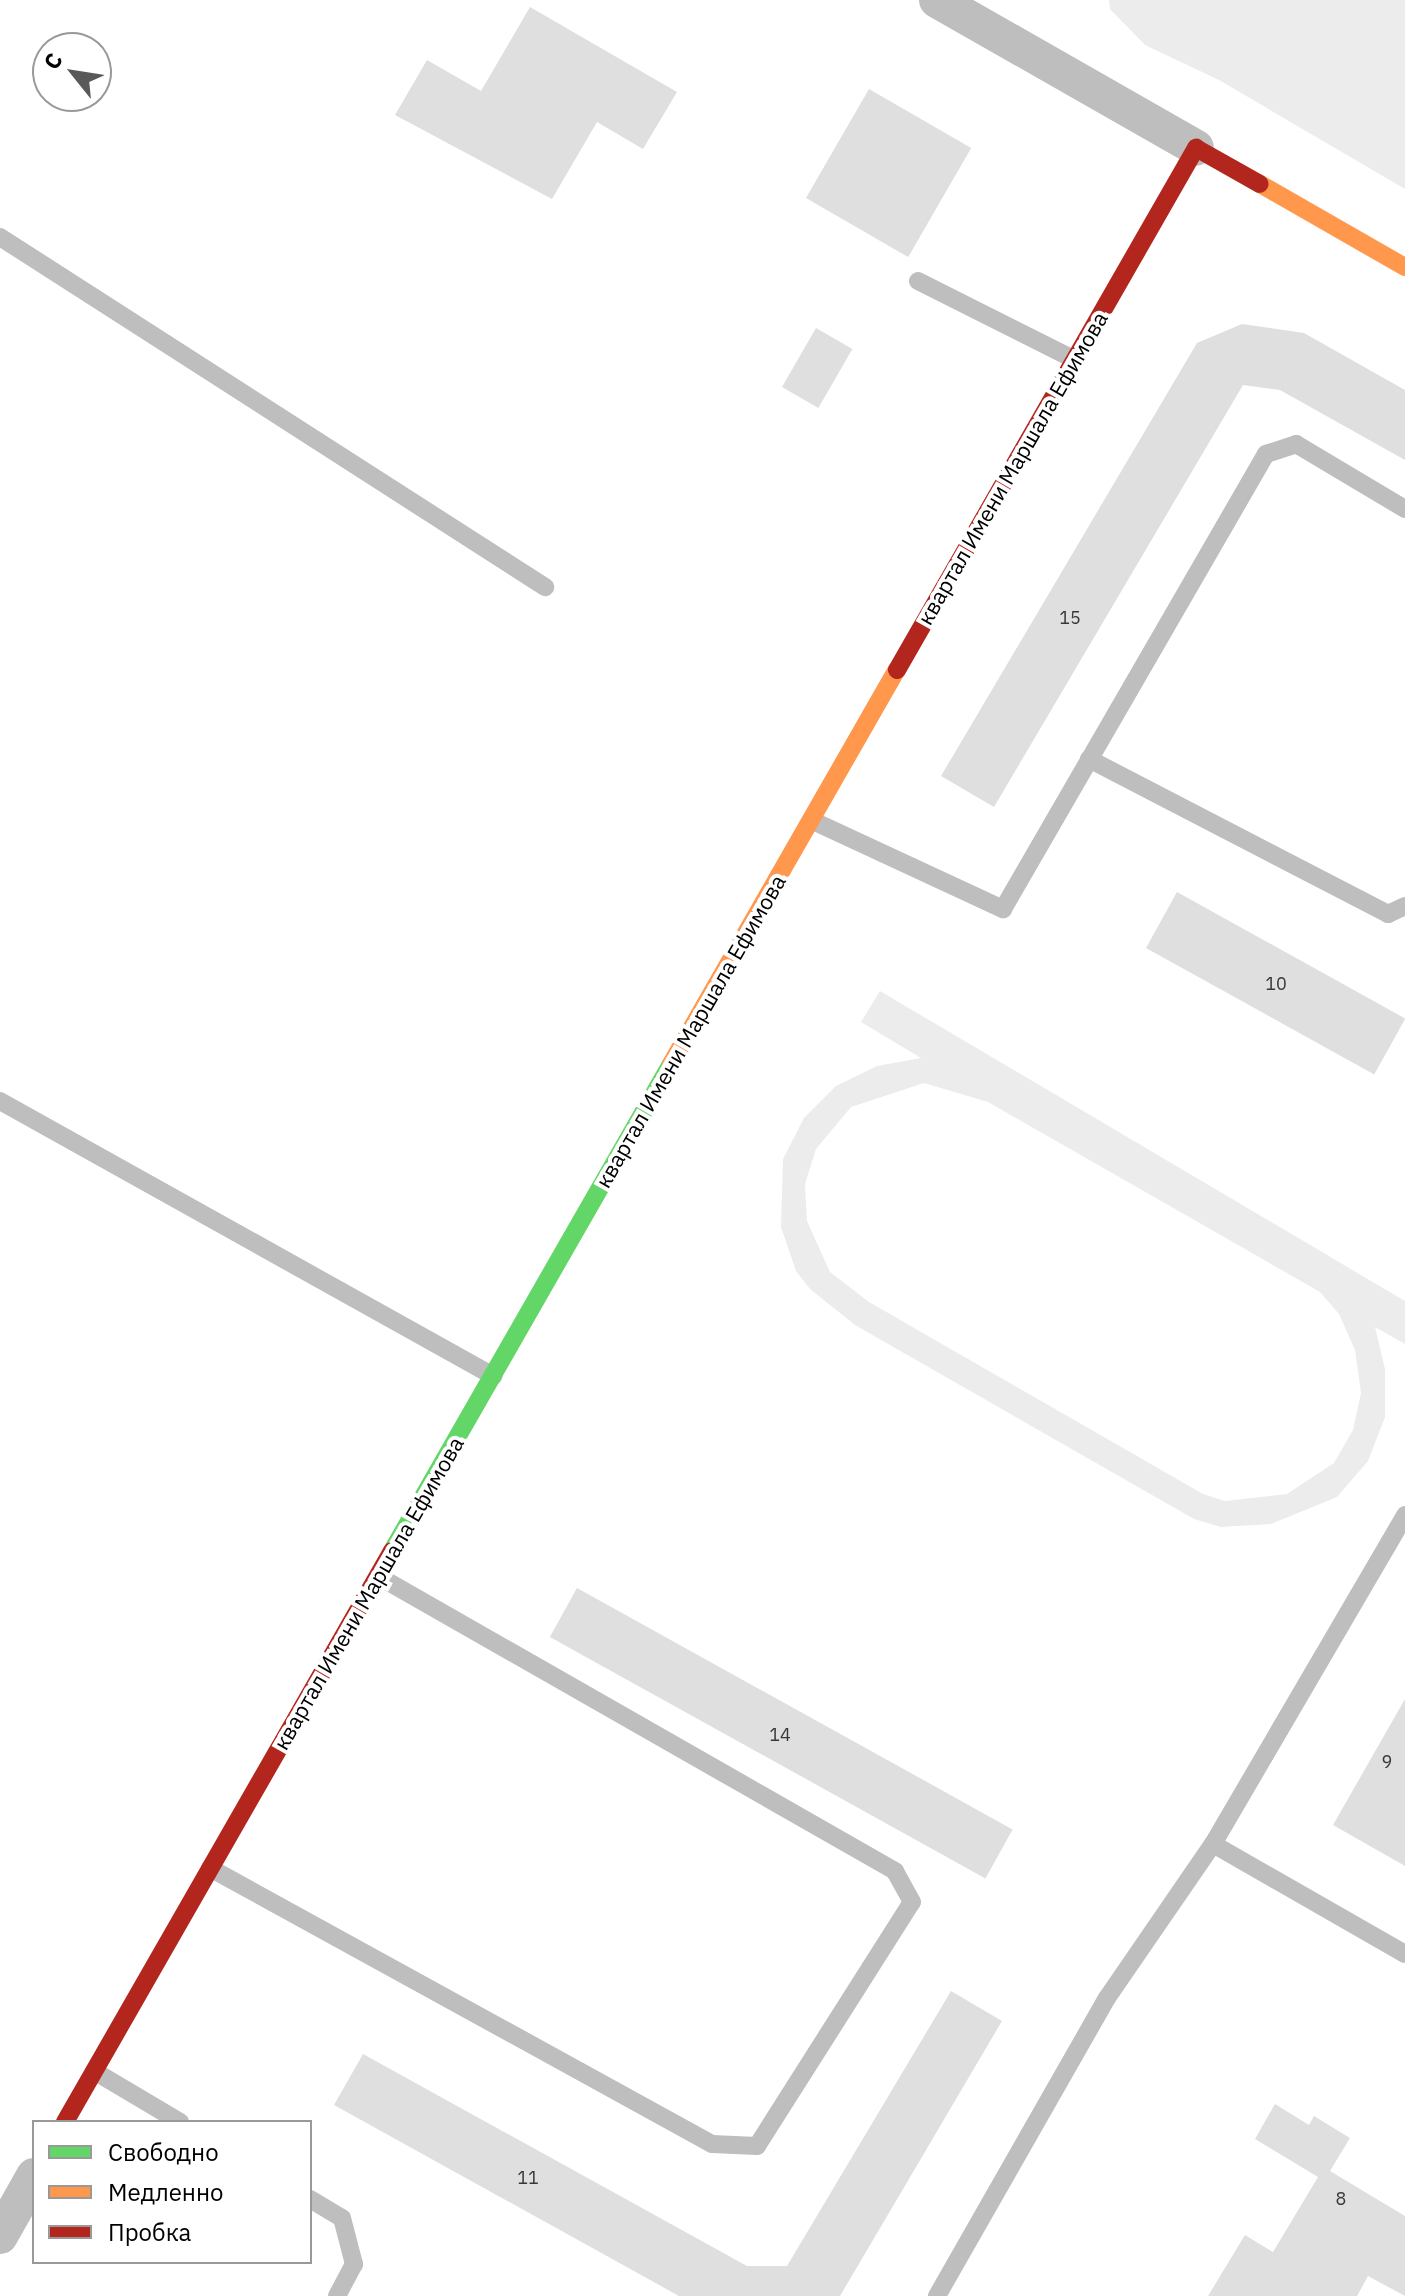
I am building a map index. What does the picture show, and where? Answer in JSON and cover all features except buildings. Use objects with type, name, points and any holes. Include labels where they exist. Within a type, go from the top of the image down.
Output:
[{"type":"street","points":[[937,0],[1405,267]]},
{"type":"street","name":"квартал Имени Маршала Ефимова","points":[[66,2120],[1196,148]]},
{"type":"street","points":[[0,2236],[18,2189]]},
{"type":"lane","points":[[0,237],[545,587]]},
{"type":"lane","points":[[918,281],[1075,360]]},
{"type":"lane","points":[[811,820],[1003,909],[1266,454],[1296,444],[1405,509]]},
{"type":"lane","points":[[1089,759],[1388,914],[1405,906]]},
{"type":"lane","points":[[0,1101],[493,1376]]},
{"type":"lane","points":[[937,2296],[1107,1998],[1213,1844],[1405,1515]]},
{"type":"lane","points":[[210,1868],[712,2144],[757,2146],[912,1902],[895,1871],[378,1576]]},
{"type":"lane","points":[[1213,1844],[1405,1954]]},
{"type":"lane","points":[[94,2071],[177,2120]]},
{"type":"lane","points":[[312,2200],[342,2218],[354,2264],[337,2296]]},
{"type":"shaded area","points":[[1109,0],[1405,0],[1405,189],[1219,80],[1145,45],[1110,9]]},
{"type":"shaded area","points":[[880,991],[1405,1301],[1405,1344],[1375,1327],[1385,1369],[1385,1417],[1368,1461],[1337,1497],[1271,1524],[1221,1527],[1194,1519],[855,1325],[810,1289],[796,1271],[781,1227],[783,1159],[804,1118],[836,1086],[877,1066],[921,1058],[861,1022]],"holes":[[[924,1083],[988,1102],[1320,1292],[1339,1314],[1355,1350],[1361,1393],[1353,1430],[1334,1463],[1287,1494],[1225,1501],[1203,1494],[869,1302],[830,1272],[807,1221],[805,1184],[816,1149],[851,1107]]]},
{"type":"traffic: fast","points":[[392,1551],[671,1064]]},
{"type":"traffic: slow","points":[[1260,184],[1405,267]]},
{"type":"traffic: slow","points":[[671,1064],[897,670]]},
{"type":"traffic: jam","points":[[897,670],[1196,148],[1260,184]]},
{"type":"traffic: jam","points":[[66,2120],[392,1551]]}]
